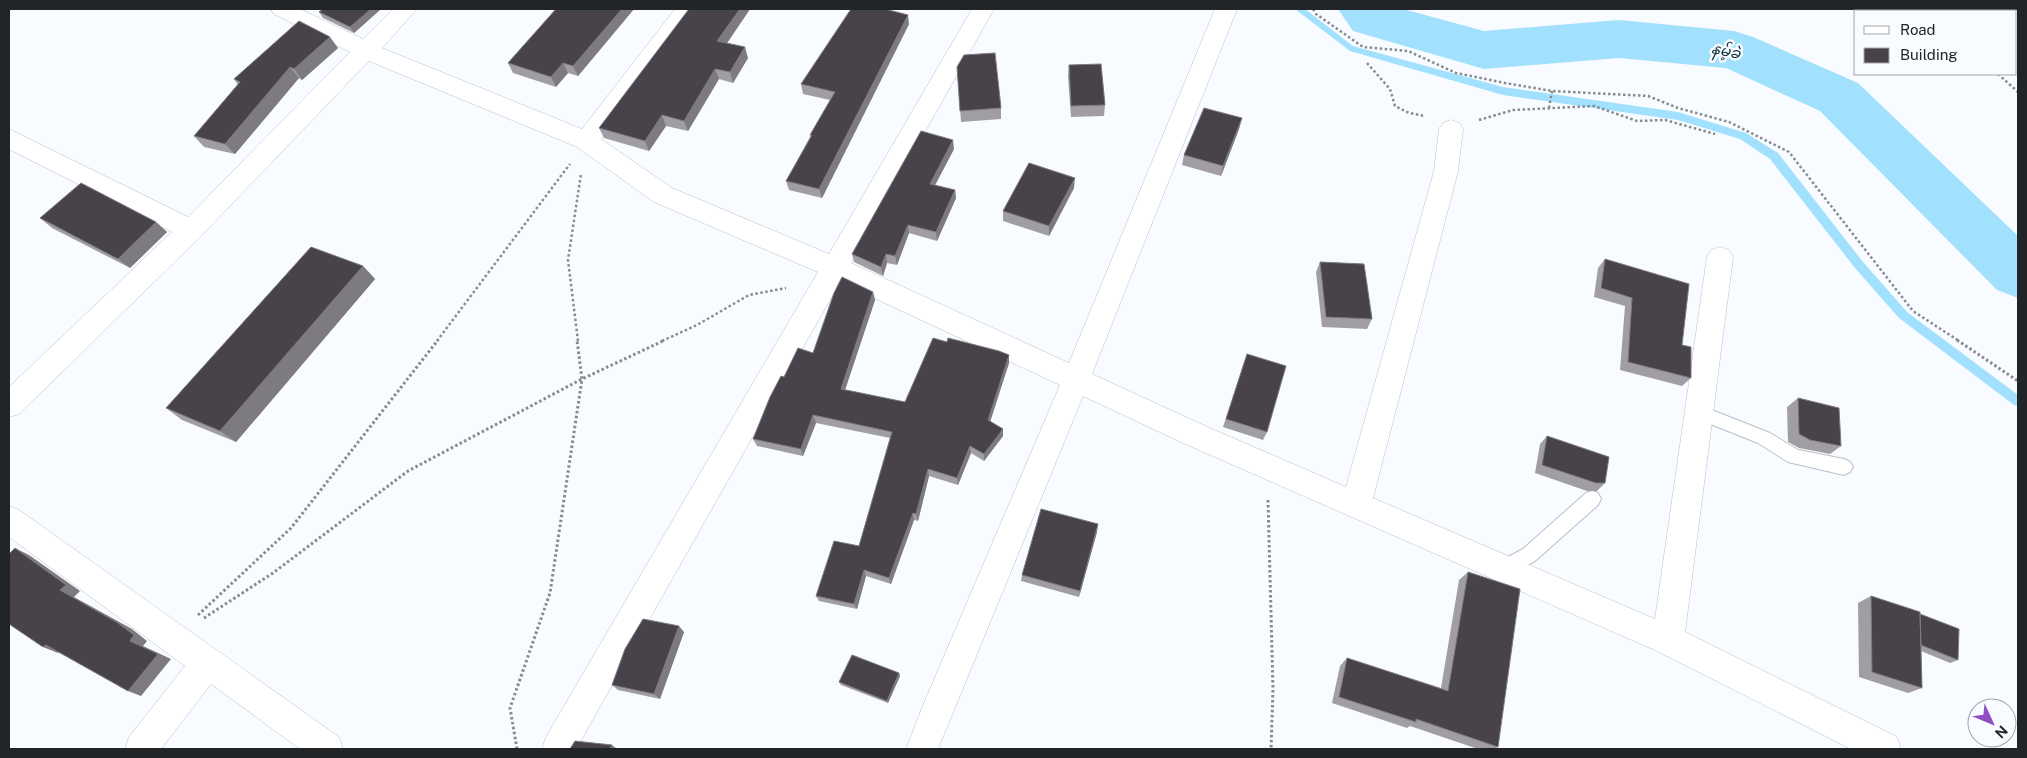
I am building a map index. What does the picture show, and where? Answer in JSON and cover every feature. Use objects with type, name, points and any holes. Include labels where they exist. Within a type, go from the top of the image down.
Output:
[{"type":"street","points":[[282,9],[367,51],[586,141],[663,195],[831,274],[1076,380],[1267,467],[1668,640],[1886,749]]},
{"type":"street","points":[[9,405],[191,230],[406,9]]},
{"type":"street","points":[[586,141],[687,9]]},
{"type":"street","points":[[558,749],[983,9]]},
{"type":"street","points":[[922,749],[1076,380],[1226,9]]},
{"type":"street","points":[[1356,505],[1446,171],[1451,129]]},
{"type":"street","points":[[9,138],[191,230]]},
{"type":"street","points":[[1668,640],[1720,257]]},
{"type":"street","points":[[9,520],[327,749]]},
{"type":"street","points":[[141,749],[208,662]]},
{"type":"lane","points":[[1699,412],[1764,438],[1794,457],[1844,467]]},
{"type":"lane","points":[[1503,569],[1529,555],[1592,498]]},
{"type":"path","points":[[1313,9],[1316,14],[1363,47],[1408,51],[1456,73],[1552,91],[1648,96],[1678,108],[1729,122],[1788,152],[1913,310],[2018,382]]},
{"type":"path","points":[[1367,63],[1390,89],[1396,106],[1409,113],[1429,117],[1451,129],[1513,110],[1594,106],[1637,121],[1664,120],[1715,134]]},
{"type":"path","points":[[1999,75],[2018,92]]},
{"type":"path","points":[[1549,108],[1552,91]]},
{"type":"path","points":[[517,749],[510,708],[550,593],[582,379],[568,260],[586,141]]},
{"type":"path","points":[[174,638],[291,528],[483,282],[586,141]]},
{"type":"path","points":[[174,638],[273,573],[408,472],[582,379],[697,326],[749,295],[831,274]]},
{"type":"path","points":[[1267,467],[1273,690],[1271,749]]},
{"type":"building","points":[[323,9],[371,9],[350,27],[319,12]]},
{"type":"building","points":[[556,9],[622,9],[573,66],[563,63],[551,77],[508,63]]},
{"type":"building","points":[[689,9],[740,9],[717,41],[745,47],[730,72],[715,69],[684,121],[662,115],[645,141],[599,128]]},
{"type":"building","points":[[851,9],[885,9],[908,15],[819,189],[786,181],[835,92],[801,84]]},
{"type":"building","points":[[299,21],[330,37],[294,69],[290,67],[225,144],[194,136],[240,82],[234,79]]},
{"type":"building","points":[[995,53],[1001,108],[960,111],[957,67],[964,55]]},
{"type":"building","points":[[1101,64],[1105,105],[1071,106],[1069,65]]},
{"type":"building","points":[[1204,108],[1242,118],[1223,166],[1184,155]]},
{"type":"building","points":[[921,131],[953,140],[930,184],[955,190],[936,232],[908,225],[895,256],[886,254],[881,267],[852,254]]},
{"type":"building","points":[[1029,163],[1075,178],[1049,226],[1003,211]]},
{"type":"building","points":[[81,183],[156,222],[118,259],[40,218]]},
{"type":"building","points":[[311,247],[363,266],[220,431],[166,408]]},
{"type":"building","points":[[1605,259],[1689,284],[1682,345],[1691,347],[1691,378],[1628,362],[1632,298],[1601,288]]},
{"type":"building","points":[[1320,262],[1364,264],[1372,319],[1326,317]]},
{"type":"building","points":[[842,277],[873,292],[841,389],[905,402],[933,338],[947,342],[948,338],[1009,355],[988,420],[1003,429],[984,454],[970,446],[957,478],[928,469],[916,514],[913,513],[889,578],[864,570],[854,604],[816,596],[834,541],[859,546],[892,432],[813,415],[801,449],[753,439],[770,397],[781,376],[784,377],[798,348],[813,353],[834,293]]},
{"type":"building","points":[[1247,354],[1286,366],[1267,432],[1226,419]]},
{"type":"building","points":[[1798,398],[1839,408],[1841,446],[1810,440],[1799,434]]},
{"type":"building","points":[[1547,436],[1609,457],[1605,483],[1596,483],[1542,465]]},
{"type":"building","points":[[1041,509],[1098,524],[1080,591],[1022,575]]},
{"type":"building","points":[[15,548],[66,585],[60,590],[118,623],[134,635],[130,641],[158,654],[128,691],[46,645],[43,647],[9,624],[9,554]]},
{"type":"building","points":[[1468,572],[1520,589],[1498,747],[1416,719],[1416,722],[1339,697],[1347,658],[1448,691]]},
{"type":"building","points":[[1871,596],[1920,612],[1922,688],[1872,672]]},
{"type":"building","points":[[1920,614],[1959,629],[1958,660],[1921,645]]},
{"type":"building","points":[[643,619],[679,626],[654,694],[612,685],[625,649]]},
{"type":"building","points":[[852,655],[899,673],[887,701],[839,682]]},
{"type":"building","points":[[575,741],[612,745],[610,749],[570,749]]},
{"type":"waterway","points":[[1299,9],[1350,48],[1503,91],[1678,116],[1743,136],[1774,156],[1859,265],[1903,315],[2018,401]]},
{"type":"waterway","name":"နမ့်ခဲ","points":[[1364,9],[1371,18],[1484,50],[1619,39],[1734,50],[1839,97],[2018,273]]}]
